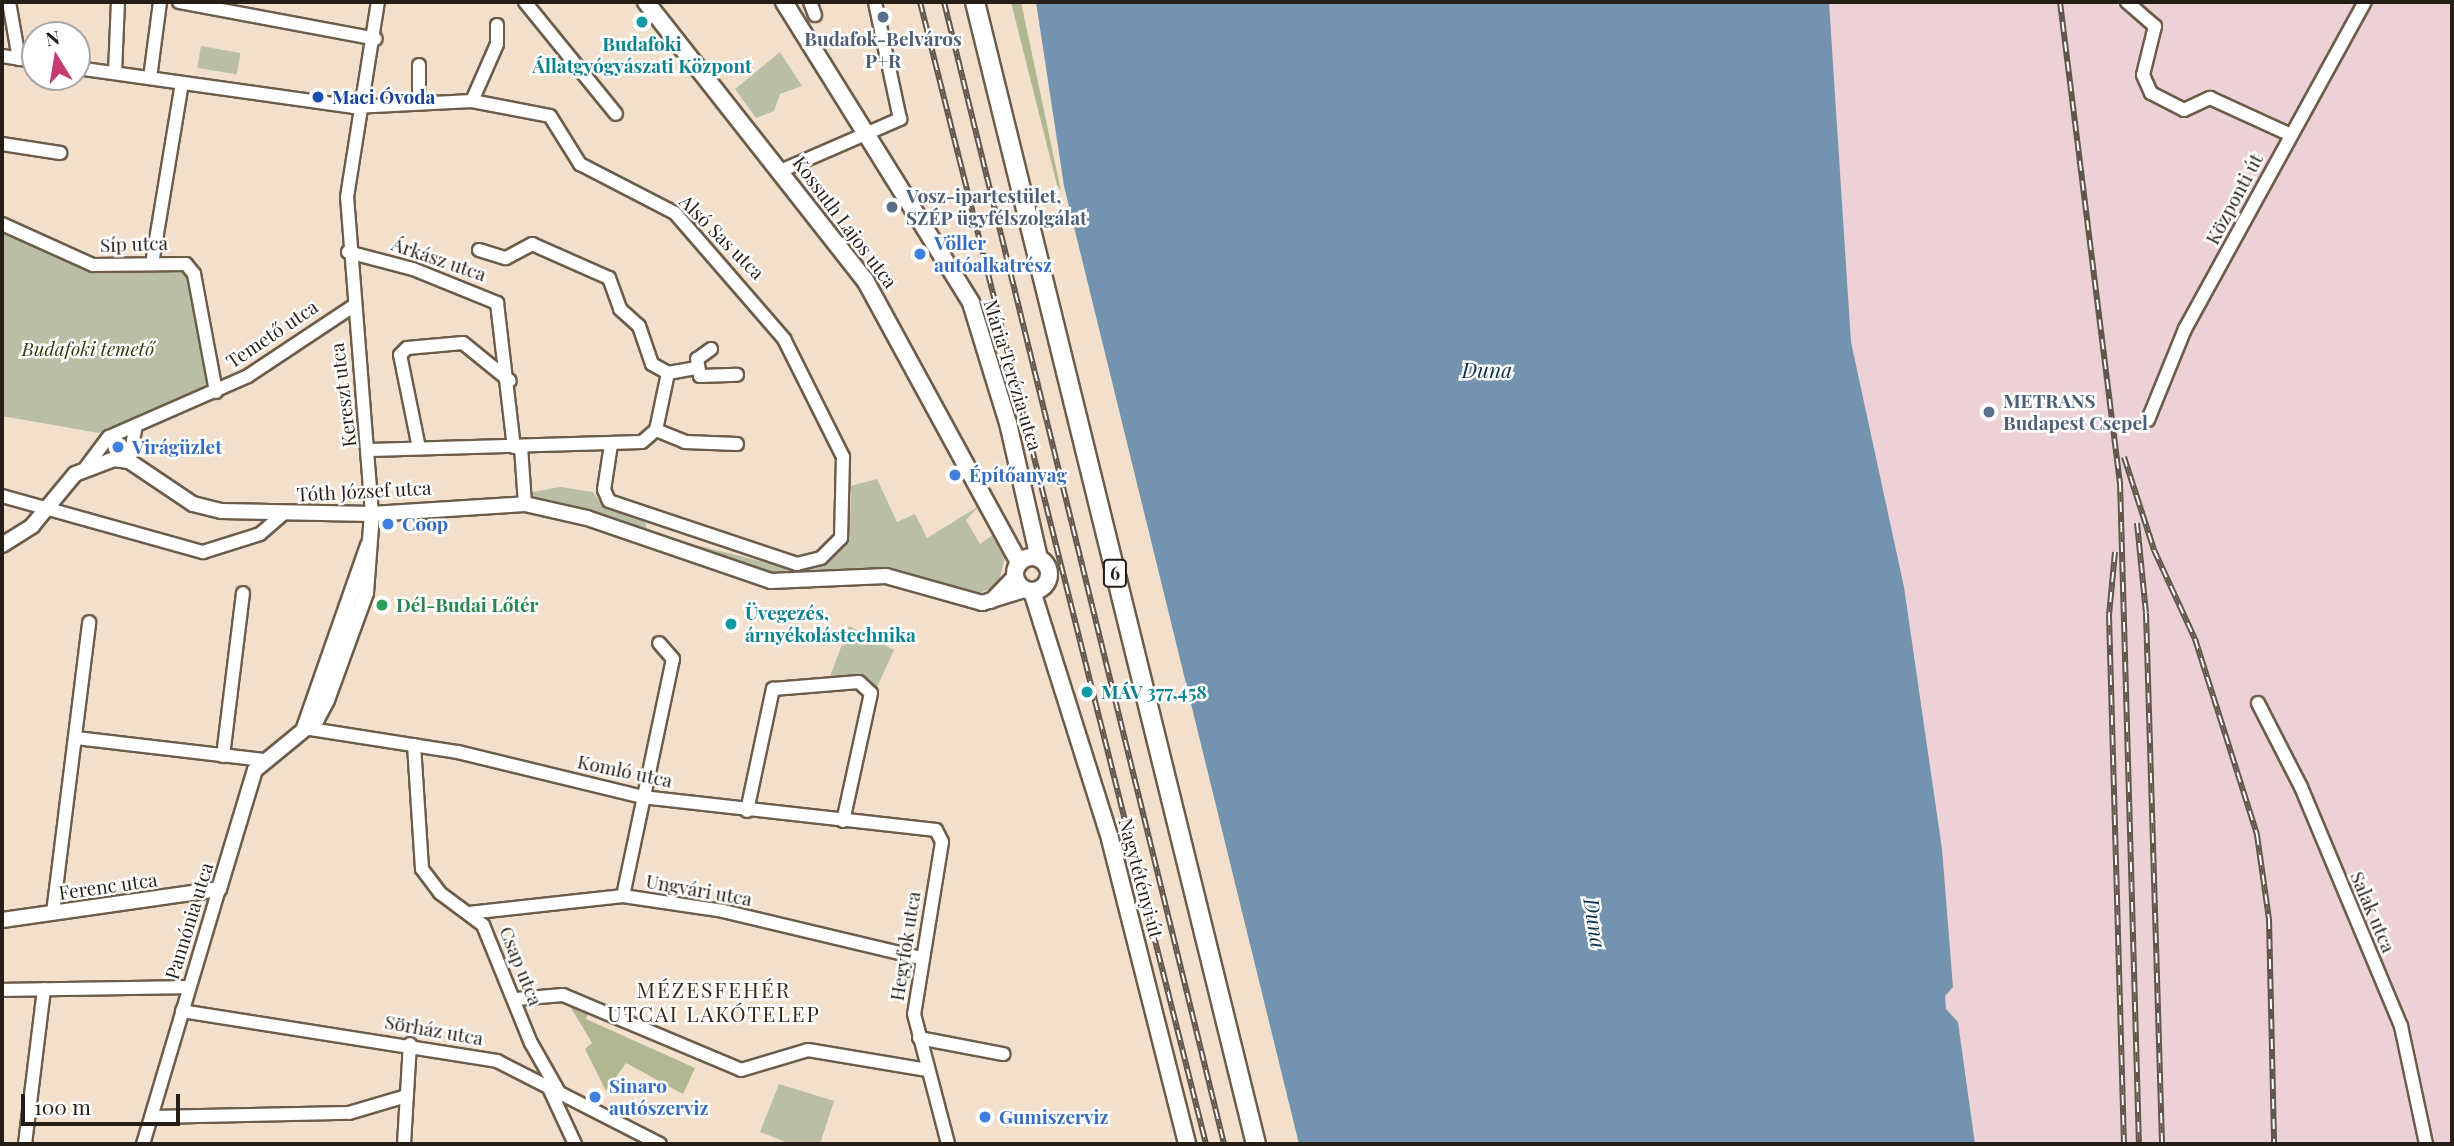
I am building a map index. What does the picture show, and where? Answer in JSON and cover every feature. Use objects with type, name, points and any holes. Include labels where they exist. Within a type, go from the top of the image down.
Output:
[{"type":"main road","name":"Kossuth Lajos utca","points":[[646,2],[881,305],[1028,574]]},
{"type":"main road","name":"Mária Terézia utca","points":[[784,2],[872,135],[971,303],[1031,517],[1028,574]]},
{"type":"main road","name":"6","points":[[975,2],[1256,1144]]},
{"type":"main road","name":"Nagytétényi út","points":[[1028,574],[1119,873],[1187,1144]]},
{"type":"street","points":[[2,56],[19,59],[9,2]]},
{"type":"street","points":[[115,73],[118,2]]},
{"type":"street","points":[[179,2],[376,39]]},
{"type":"street","points":[[525,2],[616,114]]},
{"type":"street","points":[[810,2],[815,15]]},
{"type":"street","points":[[780,172],[872,135],[901,116],[875,2]]},
{"type":"street","points":[[2127,2],[2155,26],[2143,75],[2151,93],[2184,110],[2210,98],[2291,135]]},
{"type":"street","name":"Központi út","points":[[2148,420],[2185,329],[2365,2]]},
{"type":"street","points":[[150,78],[158,4]]},
{"type":"street","name":"Kereszt utca","points":[[373,514],[370,450],[352,307],[347,197],[361,106],[382,4]]},
{"type":"street","points":[[472,101],[497,44],[497,25]]},
{"type":"street","points":[[419,65],[419,103]]},
{"type":"street","name":"Alsó Sas utca","points":[[91,70],[361,106],[472,101],[550,116],[580,164],[675,214],[761,305],[843,457],[845,527],[831,552],[797,564],[661,522]]},
{"type":"street","points":[[152,264],[182,83]]},
{"type":"street","points":[[2,144],[60,153]]},
{"type":"street","name":"Síp utca","points":[[2,224],[93,265],[152,264],[191,268],[216,392]]},
{"type":"street","points":[[479,250],[506,258],[531,244],[609,278],[620,309],[639,326],[652,365],[668,373],[696,368],[714,379],[737,375]]},
{"type":"street","name":"Árkász utca","points":[[348,252],[491,297],[505,335],[525,505]]},
{"type":"street","name":"Temető utca","points":[[2,545],[32,526],[46,506],[86,467],[109,437],[216,392],[352,307]]},
{"type":"street","points":[[419,448],[400,355],[420,345],[463,343],[510,381]]},
{"type":"street","points":[[696,368],[711,349]]},
{"type":"street","points":[[370,450],[642,442],[656,430],[668,373]]},
{"type":"street","points":[[86,467],[129,461],[135,426]]},
{"type":"street","points":[[656,430],[685,442],[737,444]]},
{"type":"street","points":[[611,444],[604,495],[661,522],[654,542]]},
{"type":"street","name":"Tóth József utca","points":[[129,461],[192,503],[282,514],[373,514],[525,505],[654,542],[771,581],[886,576],[990,602],[1028,574]]},
{"type":"street","points":[[2,496],[46,506],[176,549],[203,552],[260,534],[282,514]]},
{"type":"street","points":[[76,738],[262,760],[304,728],[371,537],[373,514]]},
{"type":"street","points":[[223,756],[243,593]]},
{"type":"street","points":[[53,913],[89,622]]},
{"type":"street","points":[[623,897],[673,659],[659,643]]},
{"type":"street","points":[[747,811],[773,689],[859,682],[871,692],[843,821]]},
{"type":"street","name":"Salak utca","points":[[2258,704],[2301,787],[2401,1026],[2426,1144]]},
{"type":"street","name":"Komló utca","points":[[304,728],[414,745],[642,797],[940,834]]},
{"type":"street","name":"Csap utca","points":[[414,745],[422,869],[440,893],[469,913],[491,937],[575,1144]]},
{"type":"street","name":"Pannónia utca","points":[[143,1144],[219,889],[262,760]]},
{"type":"street","name":"Hegyfok utca","points":[[940,834],[920,958],[919,1038],[948,1144]]},
{"type":"street","name":"Ferenc utca","points":[[2,920],[219,889]]},
{"type":"street","name":"Ungvári utca","points":[[469,913],[623,897],[723,911],[920,958]]},
{"type":"street","points":[[2,990],[190,987]]},
{"type":"street","points":[[25,1144],[44,989]]},
{"type":"street","points":[[516,999],[563,995],[741,1070],[808,1050],[927,1070]]},
{"type":"street","name":"Sörház utca","points":[[182,1011],[410,1044],[497,1061],[660,1144]]},
{"type":"street","points":[[919,1038],[1003,1054]]},
{"type":"street","points":[[404,1144],[410,1044]]},
{"type":"street","points":[[152,1117],[349,1112],[406,1096]]},
{"type":"shaded area","points":[[1829,2],[2452,2],[2452,1144],[1975,1144],[1958,1022],[1946,1009],[1945,996],[1953,987],[1942,849],[1904,587],[1851,342]]},
{"type":"green space","points":[[1011,2],[1021,2],[1061,191],[1057,185]]},
{"type":"green space","points":[[201,46],[240,53],[237,75],[197,68]]},
{"type":"green space","points":[[780,52],[802,86],[780,94],[774,111],[756,118],[735,89]]},
{"type":"green space","name":"Budafoki temető","points":[[2,229],[68,260],[179,266],[193,289],[208,388],[99,433],[2,416]]},
{"type":"green space","points":[[877,479],[897,522],[915,514],[927,538],[979,506],[966,520],[980,544],[994,534],[1006,553],[998,585],[978,594],[886,570],[779,579],[666,542],[668,538],[792,569],[821,563],[840,549],[850,519],[851,486]]},
{"type":"green space","points":[[560,487],[593,492],[602,504],[645,521],[647,530],[528,501],[528,493]]},
{"type":"green space","points":[[849,626],[894,650],[873,696],[866,679],[829,679]]},
{"type":"green space","points":[[567,1001],[589,1011],[586,1019],[695,1068],[683,1094],[626,1063],[606,1091],[585,1049],[592,1043]]},
{"type":"green space","points":[[779,1084],[834,1101],[820,1144],[791,1144],[760,1132]]},
{"type":"water","name":"Duna","points":[[1036,2],[1829,2],[1851,342],[1904,587],[1942,849],[1953,987],[1945,996],[1946,1009],[1958,1022],[1975,1144],[1299,1144],[1064,186]]},
{"type":"railway","points":[[920,2],[1206,1144]]},
{"type":"railway","points":[[944,2],[1224,1144]]},
{"type":"railway","points":[[2060,2],[2120,482],[2139,1144]]},
{"type":"railway","points":[[2124,457],[2154,550],[2195,639],[2257,835],[2269,919],[2274,1144]]},
{"type":"railway","points":[[2137,523],[2146,613],[2162,1144]]},
{"type":"railway","points":[[2115,552],[2109,615],[2124,1144]]},
{"type":"place","name":"Budafok-Belváros P+R","points":[[883,17]]},
{"type":"place","name":"Budafoki Állatgyógyászati Központ","points":[[642,22]]},
{"type":"place","name":"Maci Óvoda","points":[[318,97]]},
{"type":"place","name":"Vosz-ipartestület, SZÉP ügyfélszolgálat","points":[[892,207]]},
{"type":"place","name":"Völler autóalkatrész","points":[[920,254]]},
{"type":"place","name":"METRANS Budapest Csepel","points":[[1989,412]]},
{"type":"place","name":"Virágüzlet","points":[[118,447]]},
{"type":"place","name":"Építőanyag","points":[[955,475]]},
{"type":"place","name":"Coop","points":[[388,524]]},
{"type":"place","name":"Dél-Budai Lőtér","points":[[382,605]]},
{"type":"place","name":"Üvegezés, árnyékolástechnika","points":[[731,624]]},
{"type":"place","name":"MÁV 377,458","points":[[1087,692]]},
{"type":"place","name":"Sinaro autószerviz","points":[[595,1097]]},
{"type":"place","name":"Gumiszerviz","points":[[985,1117]]},
{"type":"district","name":"MÉZESFEHÉR UTCAI LAKÓTELEP","points":[[714,1001]]}]
